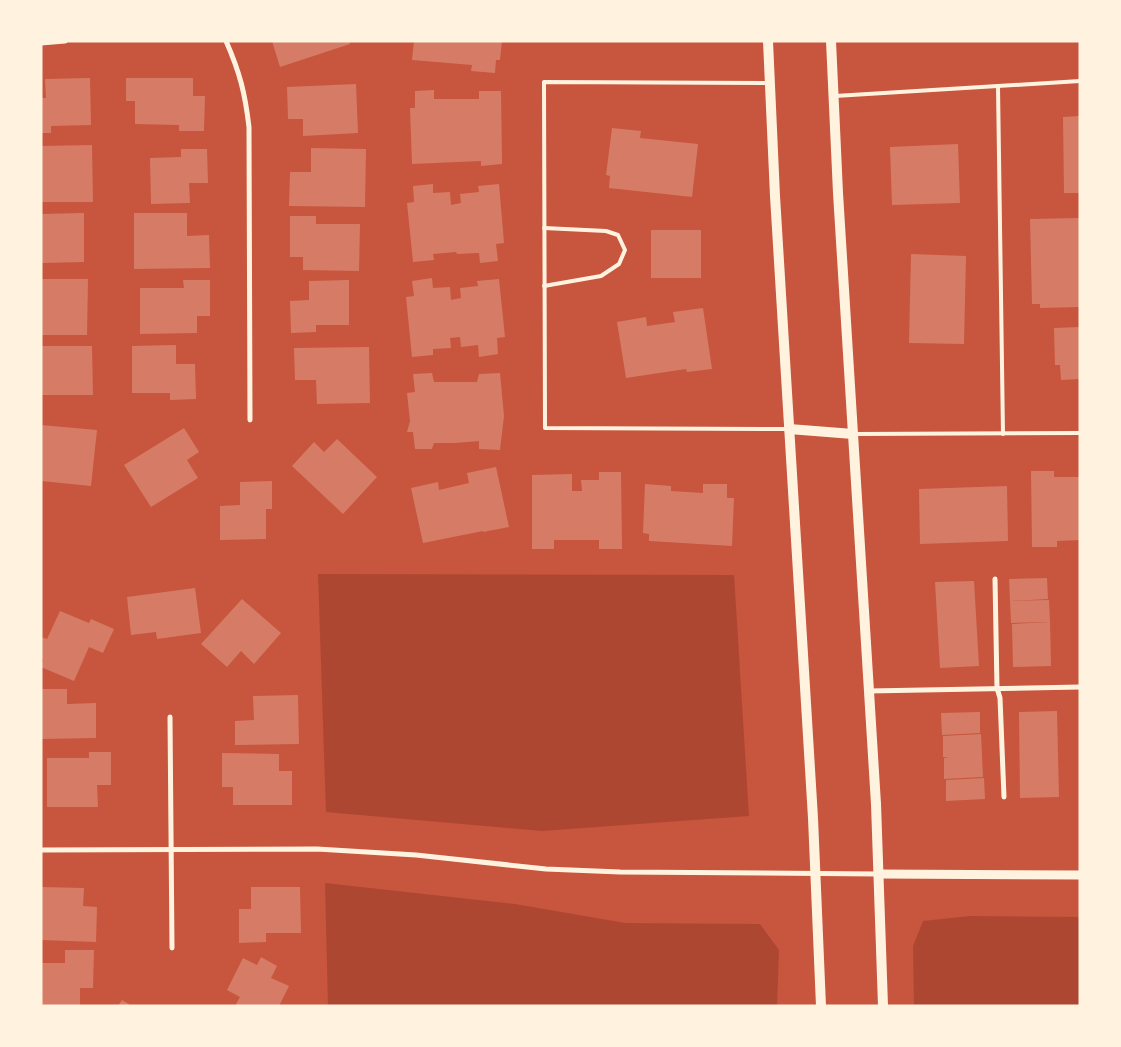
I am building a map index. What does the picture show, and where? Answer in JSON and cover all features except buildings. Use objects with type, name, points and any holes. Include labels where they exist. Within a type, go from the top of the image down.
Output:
[{"type":"main road","points":[[768,41],[816,874],[821,1006]]},
{"type":"main road","points":[[831,41],[853,434],[870,690],[883,1006]]},
{"type":"main road","points":[[789,429],[853,434]]},
{"type":"street","points":[[41,43],[65,41]]},
{"type":"street","points":[[226,41],[239,71],[246,96],[249,127],[250,420]]},
{"type":"street","points":[[995,579],[997,688],[1000,698],[1004,798]]},
{"type":"street","points":[[870,690],[1080,687]]},
{"type":"street","points":[[170,717],[172,948]]},
{"type":"street","points":[[41,850],[317,848],[416,855],[546,869],[611,872],[1080,875]]},
{"type":"lane","points":[[833,96],[1080,81]]},
{"type":"lane","points":[[769,83],[544,82],[545,428],[789,429]]},
{"type":"lane","points":[[998,86],[1003,434]]},
{"type":"lane","points":[[544,228],[606,231],[618,235],[625,250],[619,264],[601,276],[544,286]]},
{"type":"lane","points":[[853,434],[1080,433]]},
{"type":"shaded area","points":[[318,574],[734,575],[749,816],[542,831],[326,812]]},
{"type":"shaded area","points":[[325,883],[515,904],[625,923],[760,924],[779,950],[777,1006],[328,1006]]},
{"type":"shaded area","points":[[970,916],[1080,917],[1080,1006],[914,1006],[913,946],[923,921]]}]
